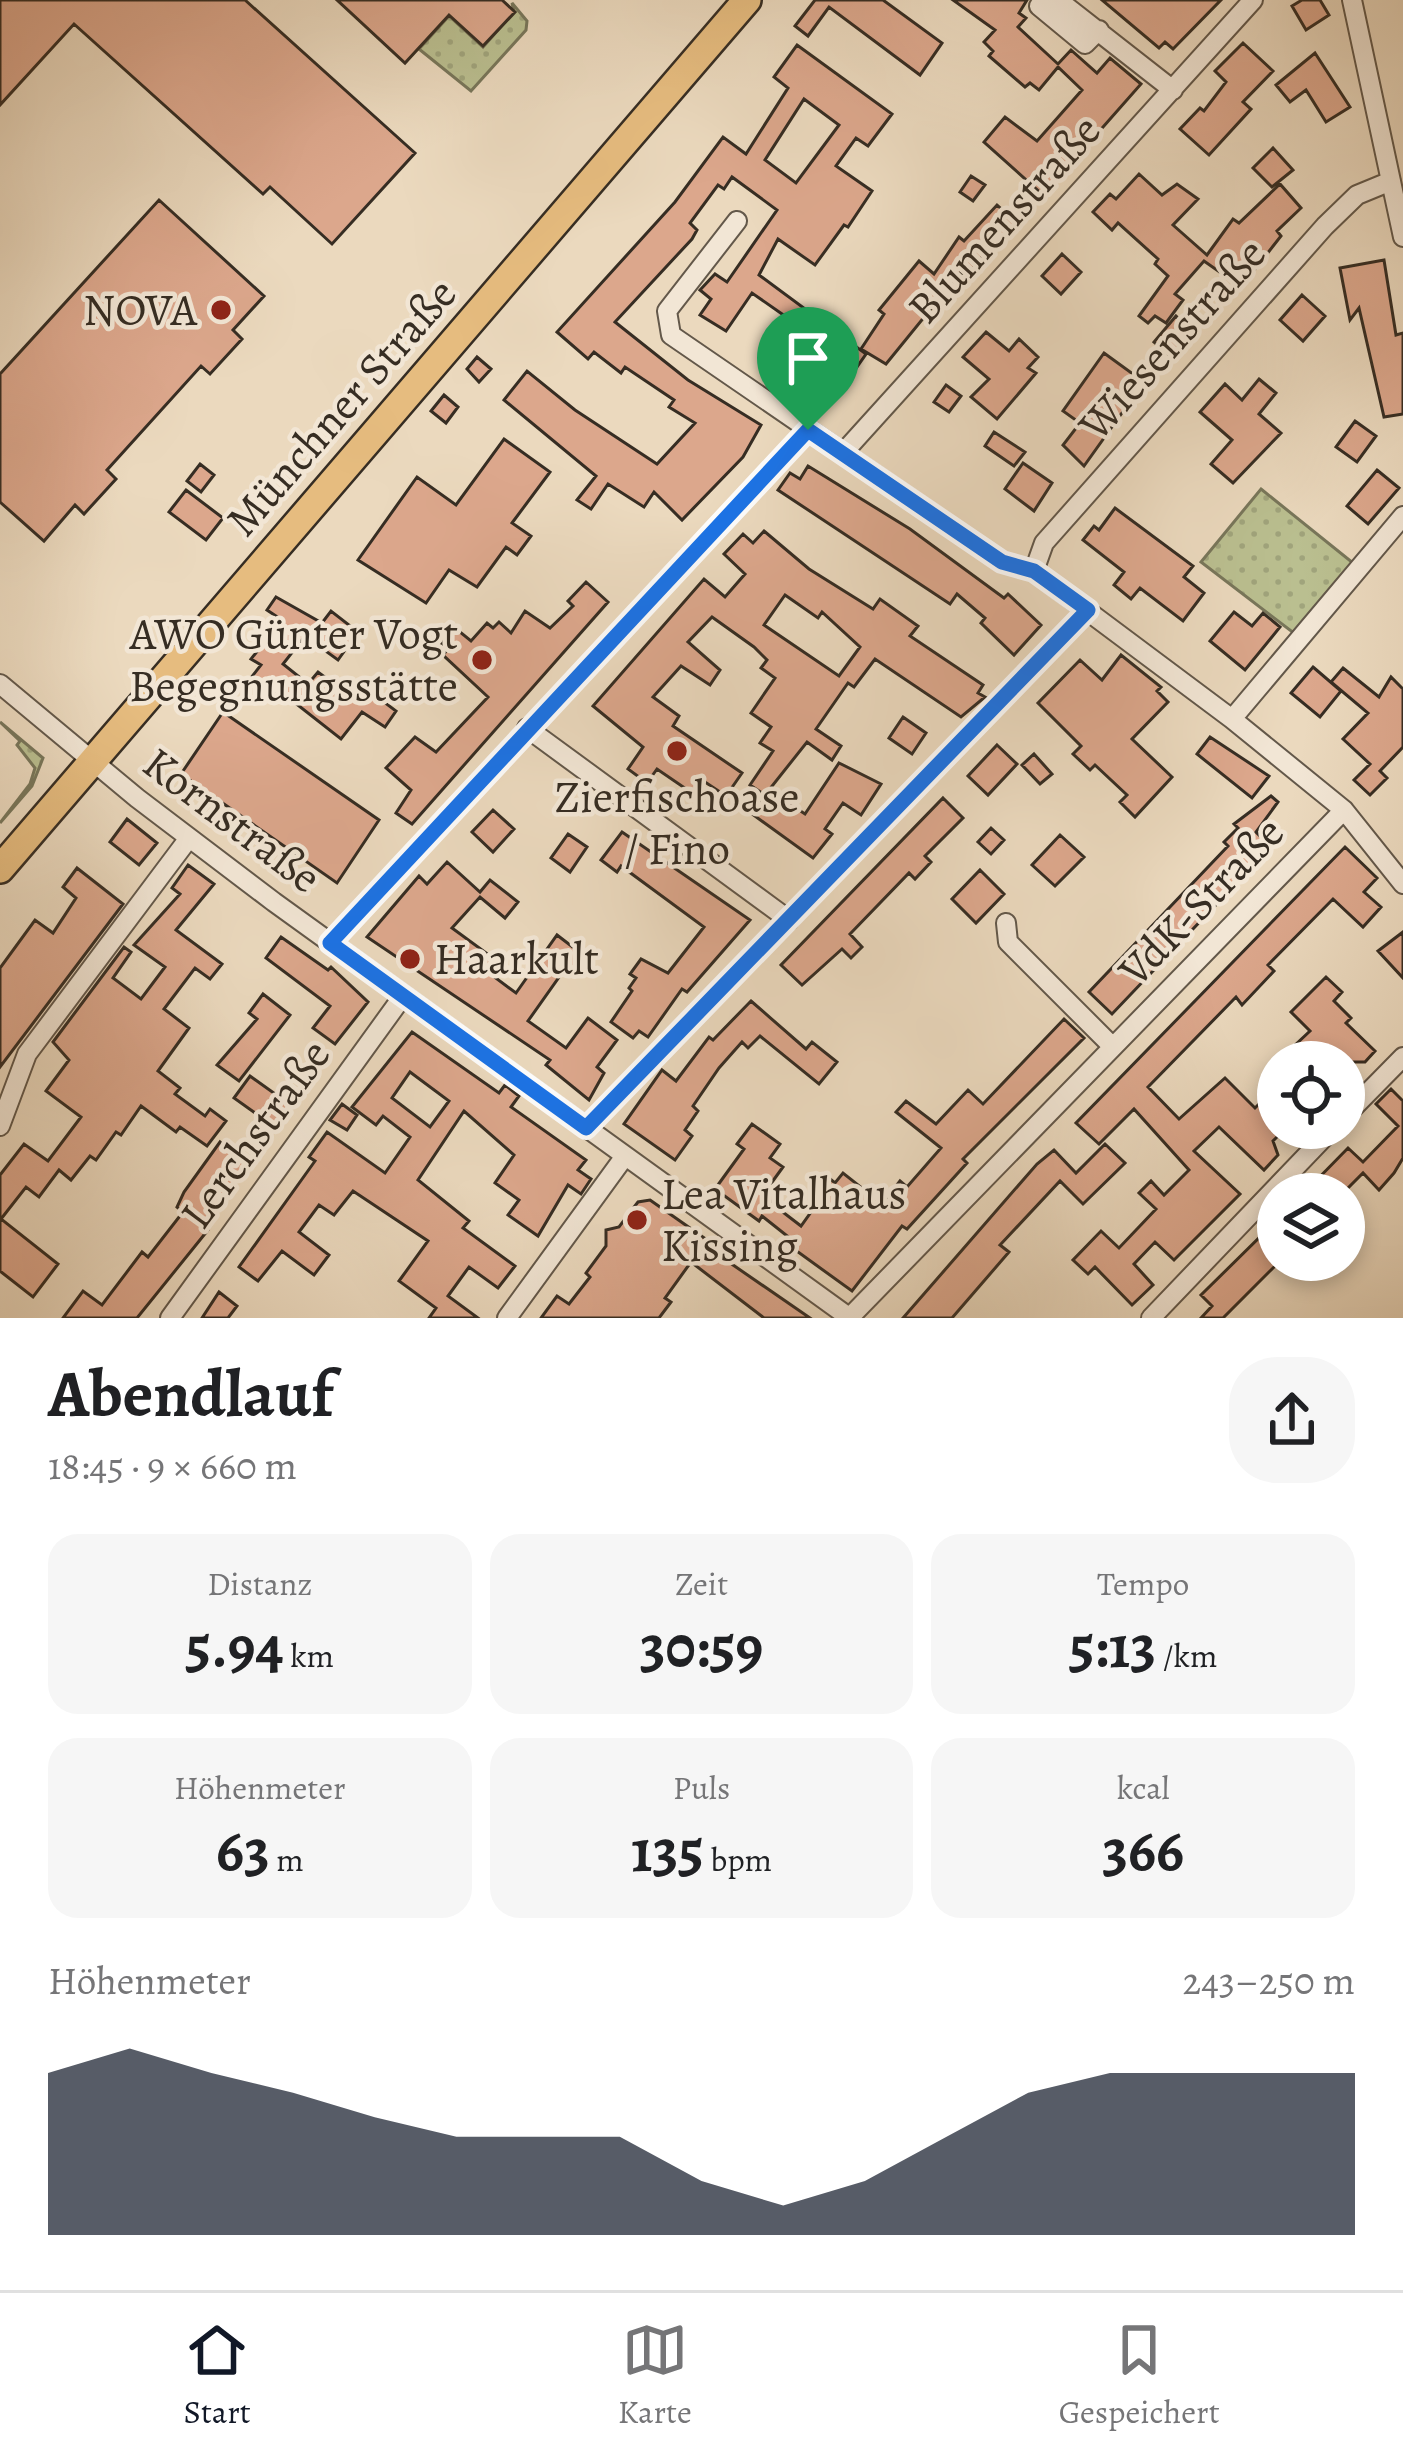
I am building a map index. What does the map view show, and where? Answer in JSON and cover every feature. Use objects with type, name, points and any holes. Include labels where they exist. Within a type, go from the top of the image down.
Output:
[{"type":"main road","name":"Münchner Straße","points":[[0,869],[747,0]]},
{"type":"street","name":"Blumenstraße","points":[[1044,0],[1039,6],[1084,44],[1099,30]]},
{"type":"street","name":"Blumenstraße","points":[[1058,0],[1173,90]]},
{"type":"street","name":"Blumenstraße","points":[[843,453],[1253,0]]},
{"type":"street","points":[[1352,0],[1403,237]]},
{"type":"street","name":"Wiesenstraße","points":[[1034,571],[1044,543],[1325,226],[1358,195],[1391,181]]},
{"type":"street","name":"VdK-Straße","points":[[737,221],[675,296],[666,322],[684,345],[1002,562],[1034,571],[1088,610],[1344,810],[1403,884]]},
{"type":"street","points":[[330,943],[808,430]]},
{"type":"street","points":[[1232,719],[1403,516]]},
{"type":"street","points":[[586,1128],[1088,610]]},
{"type":"street","name":"Kornstraße","points":[[0,684],[189,838],[625,1156],[828,1312],[850,1318]]},
{"type":"street","points":[[527,728],[789,920]]},
{"type":"street","name":"VdK-Straße","points":[[850,1318],[1344,810]]},
{"type":"street","points":[[0,1126],[27,1054],[189,838]]},
{"type":"street","name":"VdK-Straße","points":[[1006,923],[1008,942],[1113,1046]]},
{"type":"street","name":"Lerchstraße","points":[[170,1318],[403,996]]},
{"type":"street","points":[[1365,1096],[1403,1057]]},
{"type":"street","points":[[1151,1318],[1314,1149]]},
{"type":"street","points":[[507,1318],[625,1156]]},
{"type":"green space","points":[[512,3],[527,21],[526,30],[471,91],[419,49],[449,16],[483,47],[514,12]]},
{"type":"green space","points":[[1261,489],[1358,567],[1299,637],[1201,562]]},
{"type":"green space","points":[[0,722],[43,758],[32,786],[0,823],[30,784],[35,768],[17,745],[20,741]]},
{"type":"building","points":[[0,0],[245,0],[415,153],[332,244],[270,187],[263,194],[74,24],[0,105]]},
{"type":"building","points":[[337,0],[502,0],[515,12],[483,46],[449,15],[405,63]]},
{"type":"building","points":[[815,0],[883,0],[942,43],[920,75],[829,7],[808,36],[795,26]]},
{"type":"building","points":[[953,0],[1027,0],[1019,13],[1026,18],[1018,27],[1058,64],[1071,50],[1097,73],[1110,58],[1141,84],[1043,195],[984,142],[1005,117],[1037,141],[1082,90],[1058,67],[1039,90],[1030,83],[1025,87],[989,56],[993,51],[984,42],[995,30]]},
{"type":"building","points":[[1102,0],[1221,0],[1173,49],[1165,42],[1159,48]]},
{"type":"building","points":[[1302,0],[1320,0],[1329,15],[1306,30],[1292,6]]},
{"type":"building","points":[[1243,43],[1273,71],[1243,102],[1251,109],[1209,155],[1180,129],[1200,108],[1204,111],[1226,82],[1215,71]]},
{"type":"building","points":[[797,45],[892,114],[868,146],[856,138],[836,166],[872,191],[848,227],[844,225],[815,265],[778,239],[759,275],[866,354],[850,377],[801,345],[794,355],[777,343],[792,321],[752,293],[726,331],[700,315],[711,299],[700,290],[715,274],[727,282],[777,210],[732,177],[724,189],[718,185],[690,223],[697,230],[692,239],[615,322],[688,380],[761,425],[743,457],[682,520],[654,492],[644,507],[608,484],[591,509],[577,500],[596,476],[504,400],[527,371],[575,410],[657,464],[695,423],[669,407],[674,400],[625,367],[621,373],[594,352],[588,359],[557,332],[675,202],[723,137],[746,154],[788,88],[774,77]],"holes":[[[804,99],[839,125],[796,183],[765,160]]]},
{"type":"building","points":[[1315,53],[1350,107],[1326,122],[1306,90],[1290,102],[1276,85]]},
{"type":"building","points":[[1273,148],[1293,170],[1272,187],[1253,168]]},
{"type":"building","points":[[1139,174],[1162,195],[1177,184],[1198,199],[1173,225],[1207,255],[1233,219],[1239,223],[1280,184],[1301,208],[1277,231],[1281,236],[1241,287],[1204,261],[1175,294],[1183,300],[1166,323],[1155,316],[1148,323],[1139,316],[1168,276],[1155,264],[1158,259],[1118,223],[1112,230],[1093,212],[1110,194],[1116,199]]},
{"type":"building","points":[[971,176],[985,185],[973,201],[960,192]]},
{"type":"building","points":[[159,200],[264,296],[233,330],[242,339],[210,374],[201,366],[107,470],[116,479],[84,514],[75,505],[44,541],[0,502],[0,374]]},
{"type":"building","points":[[997,205],[1018,224],[999,245],[994,241],[966,278],[960,273],[886,364],[861,349],[884,314],[879,310],[919,261],[934,274],[959,237],[964,241]]},
{"type":"building","points":[[1062,254],[1081,272],[1061,294],[1042,276]]},
{"type":"building","points":[[1384,260],[1396,335],[1403,333],[1403,414],[1384,417],[1359,308],[1350,320],[1340,268]]},
{"type":"building","points":[[1302,295],[1325,316],[1303,341],[1280,320]]},
{"type":"building","points":[[1176,316],[1197,335],[1175,360],[1154,342]]},
{"type":"building","points":[[986,332],[1009,351],[1019,339],[1038,357],[1028,368],[1036,373],[997,419],[971,397],[989,379],[963,357]]},
{"type":"building","points":[[1104,353],[1144,382],[1084,466],[1063,445],[1080,423],[1063,411]]},
{"type":"building","points":[[477,357],[491,369],[479,382],[467,369]]},
{"type":"building","points":[[793,379],[808,388],[797,405],[782,395]]},
{"type":"building","points":[[1259,379],[1276,393],[1259,414],[1281,433],[1233,483],[1211,464],[1232,440],[1200,412],[1225,384],[1242,400]]},
{"type":"building","points":[[946,385],[961,396],[949,412],[934,402]]},
{"type":"building","points":[[444,395],[458,407],[446,423],[431,411]]},
{"type":"building","points":[[1355,421],[1376,436],[1357,462],[1336,447]]},
{"type":"building","points":[[994,432],[1025,452],[1014,466],[985,446]]},
{"type":"building","points":[[504,439],[550,472],[512,523],[531,536],[517,555],[506,547],[477,587],[449,570],[426,603],[358,560],[417,477],[456,505]]},
{"type":"building","points":[[1023,463],[1052,483],[1034,511],[1005,489]]},
{"type":"building","points":[[200,464],[214,475],[201,492],[187,481]]},
{"type":"building","points":[[808,466],[910,529],[1004,598],[1008,594],[1041,625],[1014,655],[981,623],[985,618],[957,594],[950,604],[778,490],[790,473],[800,479]]},
{"type":"building","points":[[1377,470],[1399,488],[1368,524],[1347,506]]},
{"type":"building","points":[[186,490],[223,518],[206,540],[169,512]]},
{"type":"building","points":[[1115,508],[1193,566],[1184,577],[1204,593],[1183,621],[1140,588],[1131,599],[1114,585],[1124,572],[1083,540],[1094,526],[1099,530]]},
{"type":"building","points":[[764,531],[809,569],[873,609],[880,599],[918,626],[910,636],[983,685],[978,693],[985,697],[961,717],[875,659],[854,687],[848,683],[816,729],[841,746],[832,760],[807,742],[765,795],[750,785],[773,751],[760,743],[771,727],[751,713],[775,678],[761,668],[767,660],[754,647],[712,617],[688,642],[720,670],[710,685],[681,666],[653,697],[679,716],[673,726],[742,773],[726,796],[702,780],[692,793],[657,769],[647,783],[628,769],[643,747],[593,706],[704,579],[725,597],[745,574],[724,554],[743,534],[753,543]],"holes":[[[785,595],[818,618],[822,612],[860,647],[839,676],[764,625]]]},
{"type":"building","points":[[586,582],[608,602],[412,824],[396,813],[411,790],[386,768],[415,737],[436,752],[488,697],[443,655],[448,649],[441,643],[454,627],[471,641],[487,623],[493,628],[499,622],[511,633],[525,611],[550,628],[573,606],[568,601]]},
{"type":"building","points":[[276,597],[322,623],[331,611],[358,632],[338,660],[305,636],[283,664],[308,684],[318,672],[353,698],[363,686],[396,711],[385,727],[362,712],[341,739],[294,702],[250,679],[261,665],[251,659],[282,620],[267,610]]},
{"type":"building","points":[[1234,612],[1252,626],[1263,613],[1280,627],[1245,670],[1210,641]]},
{"type":"building","points":[[1121,655],[1161,687],[1157,691],[1168,702],[1132,739],[1172,777],[1135,817],[1120,802],[1127,795],[1095,765],[1090,770],[1073,754],[1081,746],[1038,703],[1080,660],[1102,680]]},
{"type":"building","points":[[1313,667],[1341,691],[1320,717],[1291,693]]},
{"type":"building","points":[[1343,668],[1379,697],[1391,677],[1403,689],[1403,747],[1380,771],[1387,778],[1370,795],[1354,780],[1370,764],[1343,739],[1368,713],[1331,682]]},
{"type":"building","points":[[223,712],[379,820],[337,883],[181,774]]},
{"type":"building","points":[[903,717],[926,733],[912,754],[889,738]]},
{"type":"building","points":[[1210,737],[1269,776],[1252,798],[1197,754]]},
{"type":"building","points":[[997,745],[1017,764],[988,795],[968,776]]},
{"type":"building","points":[[1034,754],[1052,774],[1040,784],[1022,765]]},
{"type":"building","points":[[839,763],[881,784],[861,815],[843,803],[825,829],[832,834],[813,858],[752,814],[769,790],[805,814]]},
{"type":"building","points":[[1271,796],[1278,802],[1256,832],[1271,847],[1112,1014],[1089,992],[1228,846],[1224,842],[1238,828],[1234,824]]},
{"type":"building","points":[[943,798],[963,818],[925,856],[931,862],[915,879],[909,873],[850,934],[862,947],[851,958],[842,949],[802,985],[781,965]]},
{"type":"building","points":[[493,810],[514,829],[493,852],[472,832]]},
{"type":"building","points":[[127,819],[157,843],[139,865],[110,842]]},
{"type":"building","points":[[991,828],[1004,840],[991,854],[978,842]]},
{"type":"building","points":[[622,832],[750,920],[687,992],[682,989],[648,1037],[639,1031],[633,1038],[611,1022],[632,991],[629,988],[636,978],[630,974],[641,959],[668,973],[704,927],[621,866],[617,872],[601,860]]},
{"type":"building","points":[[568,834],[587,847],[570,872],[551,858]]},
{"type":"building","points":[[1060,835],[1084,857],[1055,886],[1032,865]]},
{"type":"building","points":[[1345,847],[1377,878],[1364,892],[1381,907],[1363,927],[1333,899],[1268,965],[1274,971],[1242,1005],[1236,997],[1148,1087],[1179,1119],[1225,1078],[1257,1106],[1257,1149],[1276,1149],[1278,1155],[1264,1170],[1219,1127],[1194,1151],[1240,1194],[1174,1260],[1155,1242],[1134,1264],[1153,1285],[1132,1305],[1095,1267],[1088,1274],[1073,1260],[1101,1231],[1119,1248],[1156,1209],[1139,1193],[1151,1181],[1164,1195],[1189,1170],[1134,1109],[1099,1144],[1076,1123]]},
{"type":"building","points":[[447,862],[480,892],[490,880],[518,902],[505,918],[480,897],[452,928],[489,955],[496,963],[489,973],[516,993],[557,935],[587,958],[576,973],[567,966],[528,1021],[566,1048],[588,1018],[617,1040],[597,1067],[604,1073],[589,1100],[546,1065],[550,1060],[367,937],[419,876],[427,884]]},
{"type":"building","points":[[188,865],[214,884],[176,930],[222,964],[210,979],[195,968],[164,1009],[189,1028],[158,1071],[180,1088],[175,1094],[205,1116],[210,1109],[226,1121],[207,1146],[180,1127],[176,1132],[141,1106],[121,1135],[116,1132],[96,1160],[90,1156],[71,1180],[59,1170],[39,1197],[26,1187],[1,1219],[58,1264],[33,1297],[0,1271],[0,1175],[24,1144],[48,1161],[81,1117],[46,1091],[69,1060],[53,1042],[124,947],[131,952],[113,978],[141,999],[165,967],[134,945],[180,894],[172,888]]},
{"type":"building","points":[[77,868],[123,904],[0,1067],[0,968],[35,920],[53,933],[76,898],[63,887]]},
{"type":"building","points":[[980,870],[1004,894],[976,923],[952,899]]},
{"type":"building","points":[[1403,932],[1403,978],[1378,951]]},
{"type":"building","points":[[281,937],[328,970],[331,967],[368,1002],[335,1044],[313,1028],[330,1006],[266,958]]},
{"type":"building","points":[[1326,977],[1342,992],[1334,1001],[1351,1018],[1346,1023],[1365,1041],[1299,1041],[1310,1031],[1291,1012]]},
{"type":"building","points":[[263,994],[290,1015],[239,1081],[217,1065],[257,1019],[249,1013]]},
{"type":"building","points":[[751,1001],[806,1049],[812,1042],[837,1062],[819,1084],[760,1036],[748,1048],[742,1042],[719,1068],[693,1106],[698,1111],[685,1130],[692,1136],[675,1160],[624,1124],[662,1070],[676,1081],[709,1037],[713,1040]]},
{"type":"building","points":[[1064,1019],[1084,1038],[963,1159],[967,1163],[907,1229],[902,1226],[852,1291],[787,1244],[791,1239],[762,1216],[759,1221],[715,1189],[744,1149],[737,1144],[752,1124],[780,1144],[770,1158],[783,1167],[767,1189],[776,1196],[771,1203],[801,1226],[821,1198],[812,1190],[824,1174],[835,1183],[843,1173],[882,1204],[900,1181],[907,1187],[941,1148],[896,1112],[906,1101],[936,1124],[968,1090],[983,1104]]},
{"type":"building","points":[[412,1032],[499,1093],[505,1085],[519,1096],[511,1107],[586,1160],[578,1170],[591,1179],[581,1194],[568,1185],[538,1236],[508,1215],[519,1200],[495,1183],[514,1155],[464,1111],[418,1180],[469,1221],[463,1228],[515,1266],[498,1288],[469,1267],[448,1296],[478,1318],[429,1318],[436,1308],[399,1281],[428,1241],[353,1191],[334,1215],[319,1205],[299,1232],[329,1255],[314,1275],[282,1251],[258,1281],[239,1267],[315,1161],[309,1157],[327,1132],[385,1173],[410,1137],[383,1116],[376,1125],[352,1107]],"holes":[[[410,1072],[449,1101],[430,1127],[392,1098]]]},
{"type":"building","points":[[1365,1041],[1375,1051],[1365,1062]]},
{"type":"building","points":[[250,1076],[292,1106],[276,1128],[234,1098]]},
{"type":"building","points":[[1391,1089],[1403,1101],[1403,1158],[1394,1173],[1379,1190],[1365,1173],[1324,1173],[1347,1149],[1363,1162],[1398,1126],[1376,1104]]},
{"type":"building","points":[[342,1104],[357,1115],[347,1130],[330,1120]]},
{"type":"building","points":[[220,1142],[248,1164],[202,1226],[208,1230],[137,1318],[63,1318],[83,1291],[102,1305],[142,1252],[148,1257],[183,1212],[177,1207],[184,1192]]},
{"type":"building","points":[[1105,1144],[1125,1163],[1083,1204],[1060,1181],[1000,1245],[1009,1252],[952,1318],[903,1318],[1037,1164],[1054,1150],[1076,1173]]},
{"type":"building","points":[[650,1200],[707,1240],[704,1245],[810,1318],[764,1318],[691,1262],[665,1298],[671,1302],[659,1318],[541,1318],[557,1296],[569,1304],[590,1277],[586,1273],[606,1246],[606,1230],[619,1227],[638,1202]]},
{"type":"building","points":[[1257,1240],[1260,1281],[1223,1318],[1201,1318],[1212,1306],[1201,1295]]},
{"type":"building","points":[[219,1292],[237,1306],[228,1318],[202,1318]]},
{"type":"place","name":"NOVA","points":[[221,310]]},
{"type":"place","name":"AWO Günter Vogt Begegnungsstätte","points":[[482,660]]},
{"type":"place","name":"Zierfischoase / Fino","points":[[677,751]]},
{"type":"place","name":"Haarkult","points":[[410,959]]},
{"type":"place","name":"Lea Vitalhaus Kissing","points":[[637,1220]]},
{"type":"route","points":[[808,430],[1002,562],[1034,571],[1088,610],[586,1128],[330,943],[808,430]]}]
